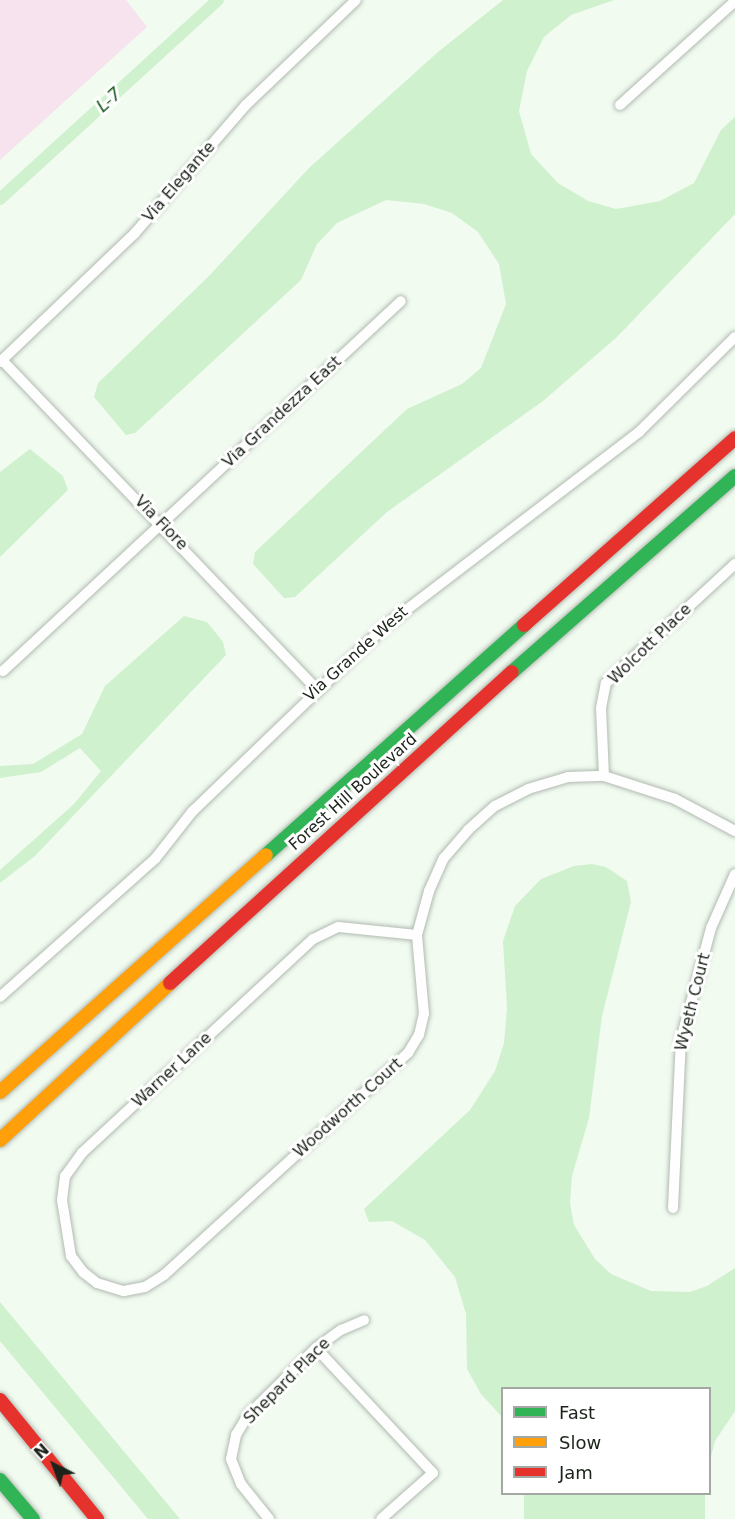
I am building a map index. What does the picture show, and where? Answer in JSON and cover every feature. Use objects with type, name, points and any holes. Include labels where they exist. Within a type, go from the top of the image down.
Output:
[{"type":"main road","name":"Forest Hill Boulevard","points":[[0,1092],[735,438]]},
{"type":"main road","name":"Forest Hill Boulevard","points":[[0,1140],[449,726],[625,576],[735,476]]},
{"type":"main road","points":[[0,1400],[97,1519]]},
{"type":"main road","points":[[0,1480],[33,1519]]},
{"type":"street","name":"Via Elegante","points":[[1,361],[135,233],[246,105],[356,0]]},
{"type":"street","points":[[620,105],[735,1]]},
{"type":"street","name":"Via Grandezza East","points":[[3,671],[401,301]]},
{"type":"street","name":"Via Grande West","points":[[0,997],[155,859],[192,812],[316,689],[454,570],[568,490],[639,432],[735,337]]},
{"type":"street","name":"Via Fiore","points":[[1,361],[163,524],[316,689]]},
{"type":"street","name":"Wolcott Place","points":[[604,776],[601,708],[606,683],[735,564]]},
{"type":"street","name":"Woodworth Court","points":[[124,1291],[145,1287],[164,1275],[408,1053],[419,1035],[424,1014],[417,935],[429,891],[444,858],[468,830],[495,806],[528,789],[568,777],[604,776],[675,799],[735,831]]},
{"type":"street","name":"Wyeth Court","points":[[673,1208],[681,1040],[711,928],[735,874]]},
{"type":"street","name":"Warner Lane","points":[[124,1291],[96,1283],[71,1256],[62,1200],[65,1176],[82,1153],[313,939],[339,927],[417,935]]},
{"type":"street","name":"Shepard Place","points":[[269,1519],[241,1484],[231,1460],[236,1435],[248,1415],[316,1348],[341,1330],[364,1320]]},
{"type":"street","points":[[316,1348],[433,1473],[381,1519]]},
{"type":"shaded area","points":[[0,0],[126,0],[147,27],[0,160]]},
{"type":"shaded area","points":[[503,0],[614,0],[571,15],[544,37],[527,71],[519,111],[531,154],[558,183],[588,201],[616,209],[660,201],[694,183],[721,130],[735,117],[735,214],[617,337],[543,401],[387,512],[295,597],[284,598],[253,564],[255,552],[407,409],[462,384],[481,368],[506,304],[499,264],[478,232],[452,213],[424,204],[386,200],[337,223],[317,244],[301,280],[135,433],[126,435],[94,397],[98,383],[209,276],[309,168],[438,52]]},
{"type":"shaded area","points":[[30,449],[63,476],[68,490],[0,557],[0,472]]},
{"type":"shaded area","points":[[184,616],[207,622],[223,642],[226,655],[35,856],[0,883],[0,870],[74,804],[101,771],[80,748],[41,772],[0,778],[0,766],[33,764],[82,734],[105,686]]},
{"type":"shaded area","points":[[592,864],[606,867],[627,881],[631,902],[602,1016],[589,1118],[572,1176],[570,1203],[574,1225],[595,1259],[611,1274],[651,1291],[690,1292],[707,1286],[735,1268],[735,1411],[715,1441],[711,1456],[711,1387],[501,1387],[501,1416],[481,1394],[467,1369],[466,1314],[455,1277],[425,1240],[392,1221],[369,1222],[364,1209],[470,1110],[495,1071],[504,1043],[507,1008],[503,941],[515,906],[541,879],[574,866]]},
{"type":"shaded area","points":[[0,1302],[180,1519],[148,1519],[0,1341]]},
{"type":"shaded area","points":[[524,1495],[705,1495],[705,1519],[524,1519]]},
{"type":"waterway","name":"L-7","points":[[0,199],[218,0]]},
{"type":"traffic: fast","points":[[512,672],[735,476]]},
{"type":"traffic: fast","points":[[266,855],[524,625]]},
{"type":"traffic: fast","points":[[0,1480],[33,1519]]},
{"type":"traffic: slow","points":[[0,1092],[266,855]]},
{"type":"traffic: slow","points":[[0,1140],[170,983]]},
{"type":"traffic: jam","points":[[524,625],[735,438]]},
{"type":"traffic: jam","points":[[170,983],[512,672]]},
{"type":"traffic: jam","points":[[0,1400],[97,1519]]}]
